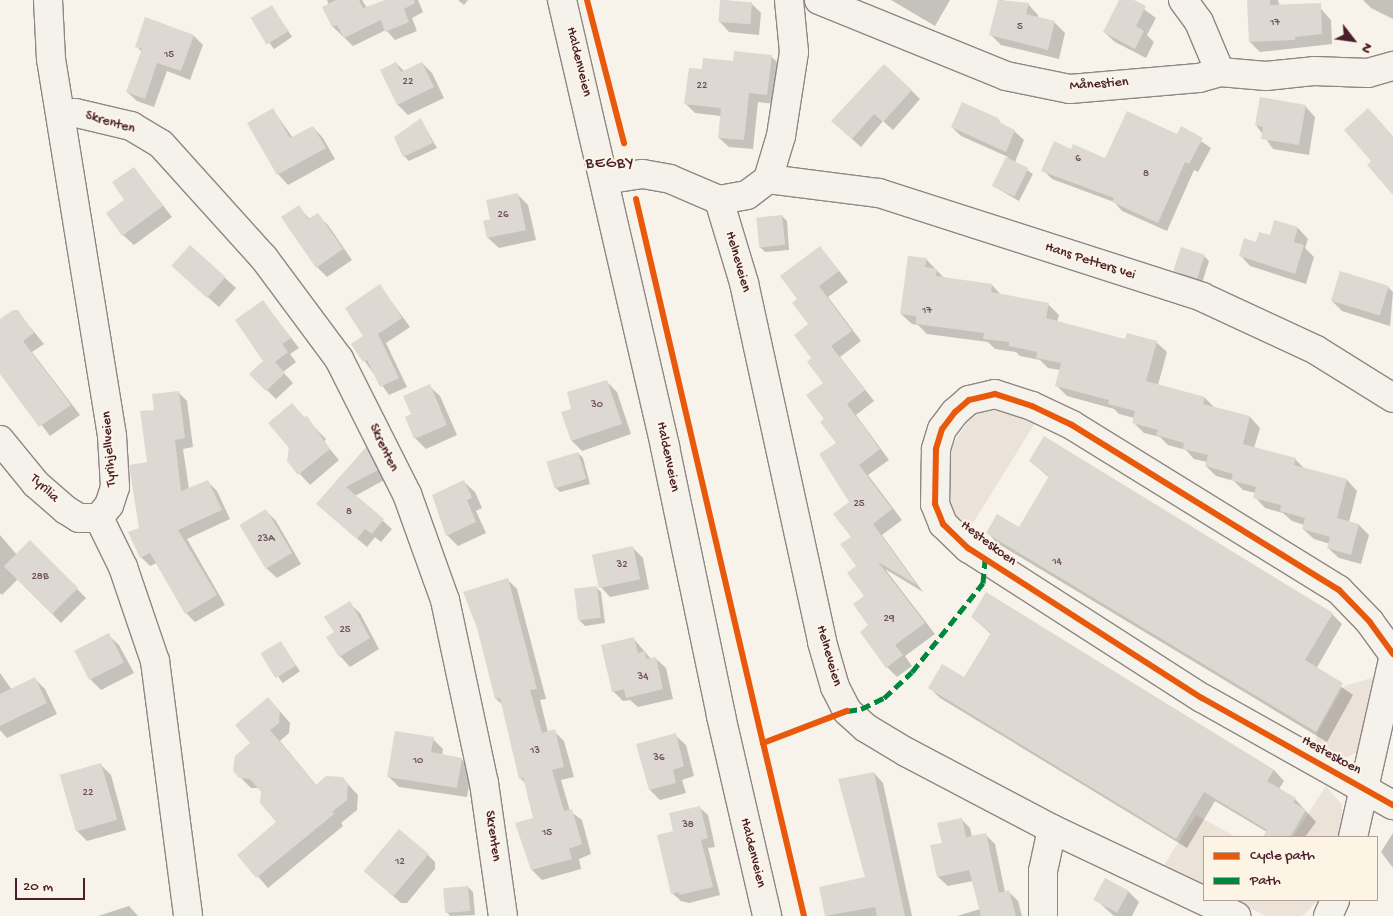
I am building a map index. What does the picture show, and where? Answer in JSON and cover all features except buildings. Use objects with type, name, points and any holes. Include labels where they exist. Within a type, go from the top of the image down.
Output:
[{"type":"street","name":"Tyrihjellveien","points":[[48,0],[51,59],[112,436],[115,487],[110,505],[99,518]]},
{"type":"street","name":"Haldenveien","points":[[562,0],[604,180],[767,916]]},
{"type":"street","points":[[604,180],[636,174],[661,177],[719,200],[747,195],[768,179],[781,136],[794,52],[789,0]]},
{"type":"street","name":"Månestien","points":[[819,0],[1006,76],[1070,89],[1199,78],[1220,72],[1266,76],[1314,71],[1368,73],[1393,66]]},
{"type":"street","points":[[1183,0],[1198,22],[1220,72]]},
{"type":"street","name":"Skrenten","points":[[61,115],[76,113],[131,126],[161,144],[264,258],[339,359],[407,494],[445,600],[484,783],[503,916]]},
{"type":"street","name":"Hans Petters vei","points":[[768,179],[879,193],[1202,297],[1316,350],[1393,398]]},
{"type":"street","name":"Helneveien","points":[[719,200],[744,283],[822,642],[835,687],[847,711],[866,728],[906,752],[1052,828],[1203,900]]},
{"type":"street","name":"Hesteskoen","points":[[1393,654],[1370,622],[1339,590],[1072,425],[1032,406],[995,394],[969,400],[942,429],[936,448],[935,504],[943,524],[968,548],[1202,698],[1393,805]]},
{"type":"street","name":"Tyrilia","points":[[0,440],[36,484],[66,510],[79,518],[99,518]]},
{"type":"street","points":[[99,518],[123,567],[155,661],[188,916]]},
{"type":"street","name":"Hesteskoen","points":[[1353,836],[1388,693],[1393,660]]},
{"type":"street","points":[[1043,916],[1043,872],[1052,828]]},
{"type":"street","name":"Helneveien","points":[[1205,901],[1236,916]]},
{"type":"street","points":[[1328,916],[1335,901]]},
{"type":"shaded area","points":[[996,407],[1035,423],[970,528],[949,516],[943,483],[951,447],[971,417]]},
{"type":"shaded area","points":[[1375,677],[1363,749],[1341,760],[1315,746],[1317,733],[1344,686]]},
{"type":"shaded area","points":[[1326,786],[1342,805],[1342,836],[1294,836]]},
{"type":"shaded area","points":[[1196,815],[1234,836],[1203,836],[1203,887],[1162,868]]},
{"type":"shaded area","points":[[1234,901],[1318,901],[1302,916],[1266,916]]},
{"type":"marked path","points":[[847,711],[861,709],[884,698],[912,672],[983,583],[985,560]]},
{"type":"cycle path","points":[[587,0],[624,143]]},
{"type":"cycle path","points":[[636,199],[763,743]]},
{"type":"cycle path","points":[[1393,654],[1370,622],[1339,590],[1072,425],[1032,406],[995,394],[969,400],[955,412],[942,429],[936,449],[935,504],[943,524],[968,548],[1202,698],[1393,805]]},
{"type":"cycle path","points":[[804,916],[763,743],[847,711]]},
{"type":"district","name":"BEGBY","points":[[610,165]]}]
